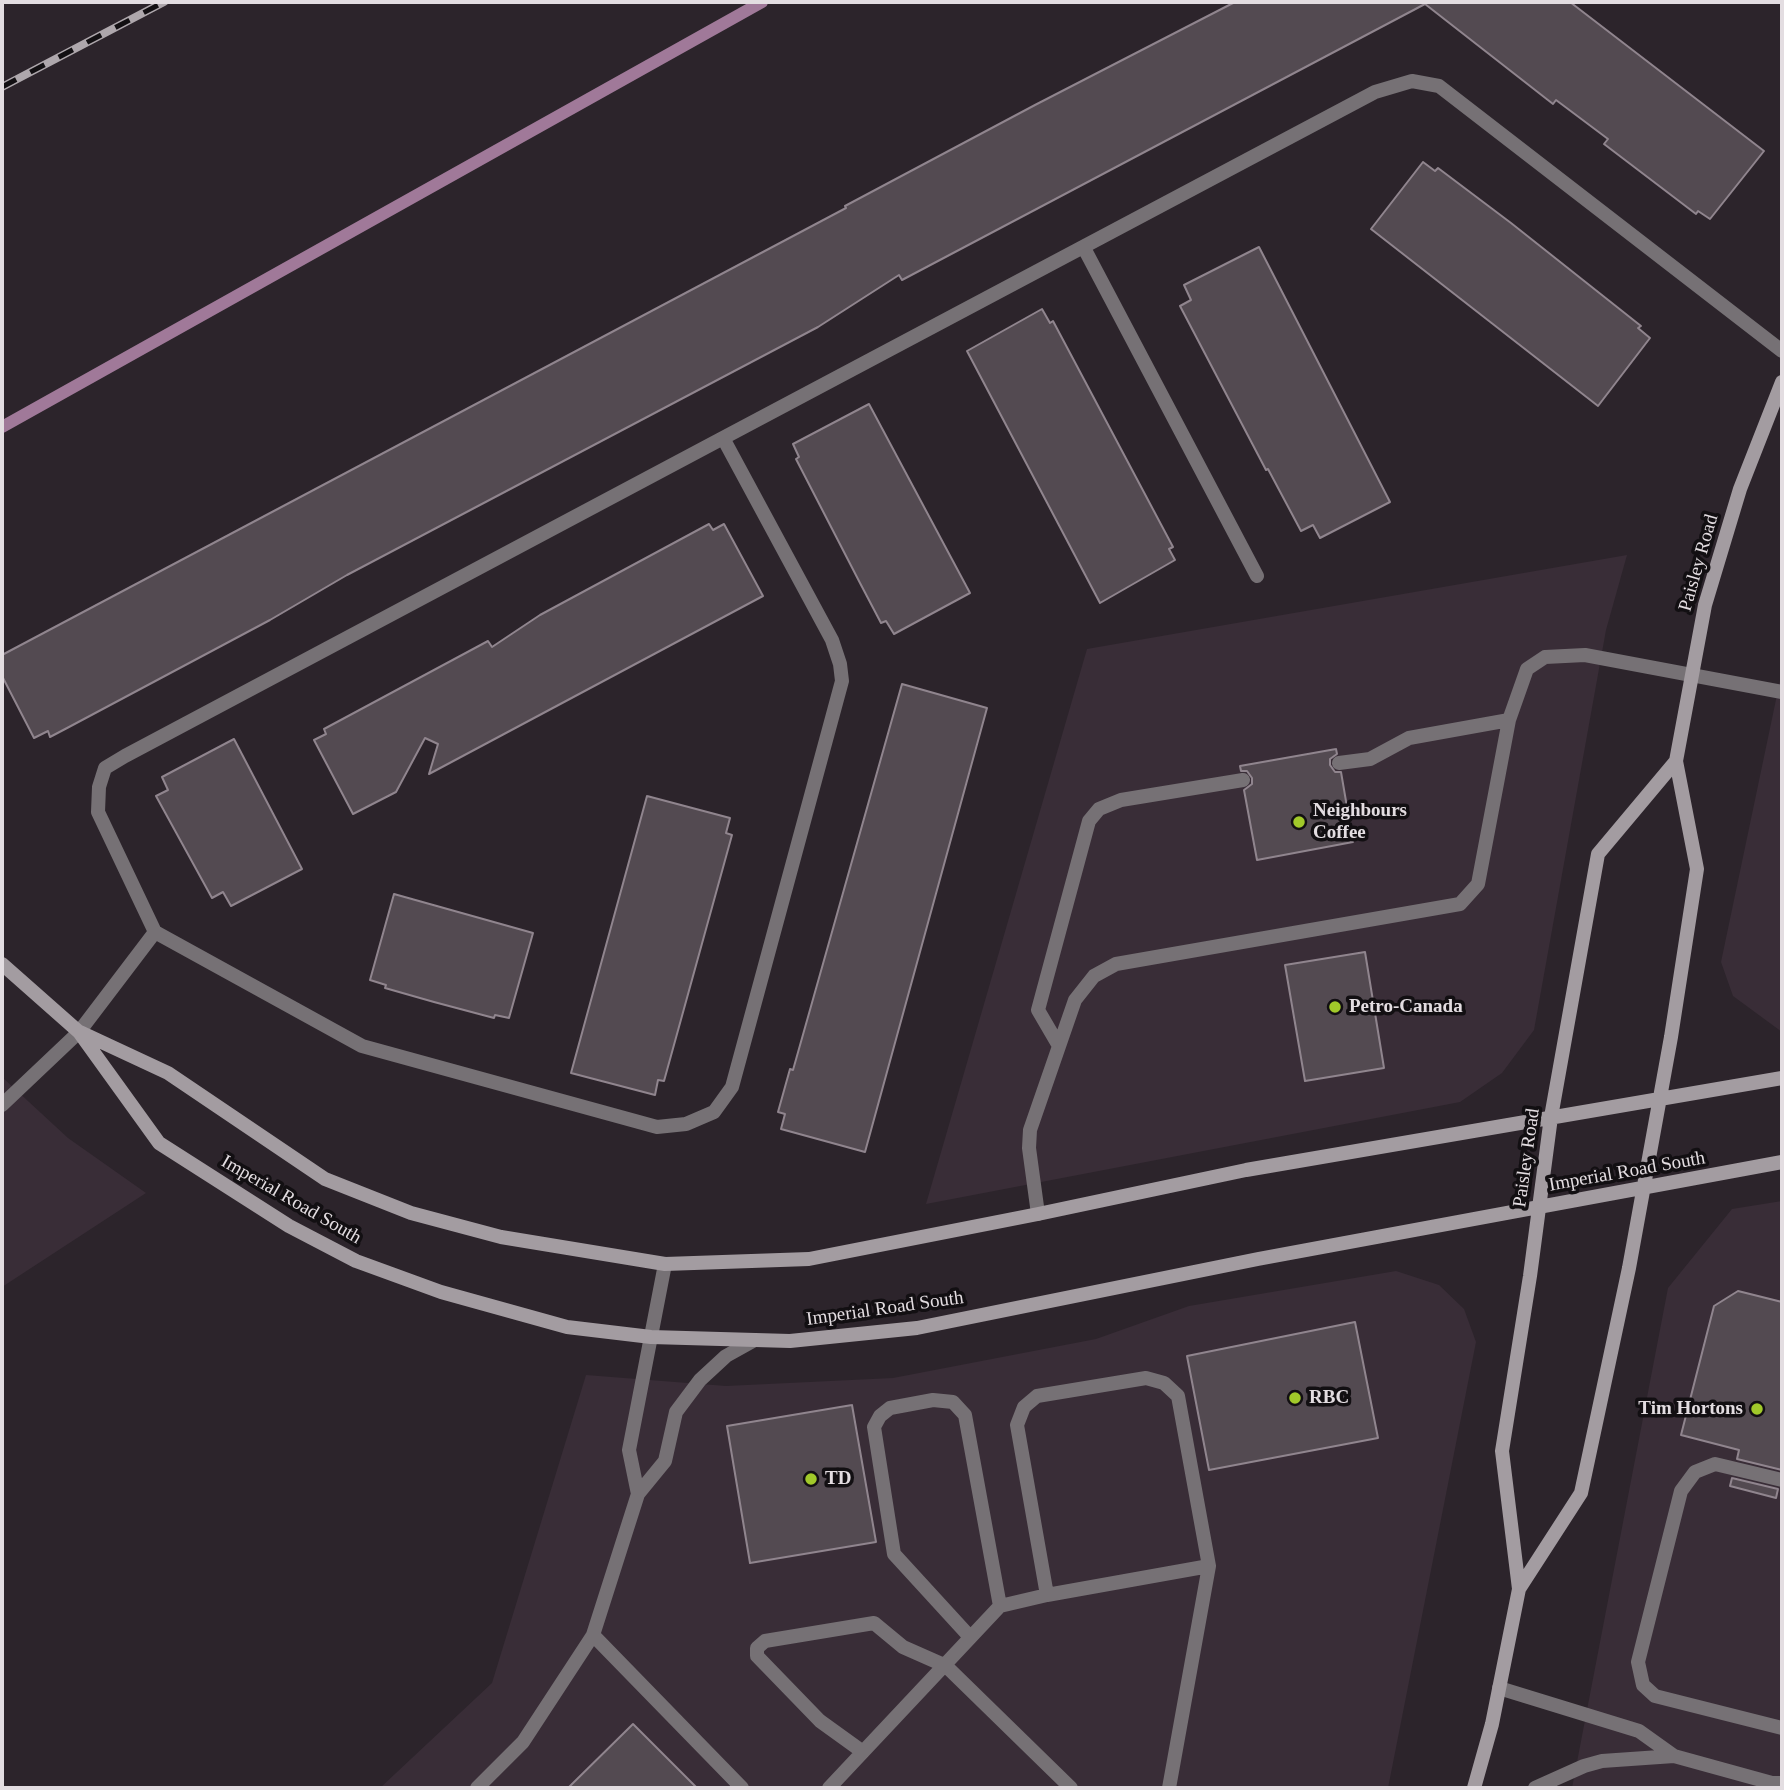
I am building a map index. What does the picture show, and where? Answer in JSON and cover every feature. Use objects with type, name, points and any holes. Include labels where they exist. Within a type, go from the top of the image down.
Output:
[{"type":"street","name":"Paisley Road","points":[[1519,1589],[1581,1493],[1629,1268],[1671,1037],[1697,869],[1676,761],[1705,605],[1740,489],[1782,382]]},
{"type":"street","name":"Paisley Road","points":[[1474,1788],[1492,1724],[1519,1589],[1502,1451],[1551,1116],[1598,854],[1676,761]]},
{"type":"street","name":"Imperial Road South","points":[[2,964],[79,1032],[159,1143],[289,1226],[356,1261],[441,1292],[567,1327],[651,1337],[790,1342],[917,1328],[1258,1259],[1782,1163]]},
{"type":"street","name":"Imperial Road South","points":[[79,1032],[168,1073],[325,1180],[411,1213],[501,1237],[665,1264],[809,1259],[1246,1170],[1782,1078]]},
{"type":"lane","points":[[723,438],[832,640],[842,681],[732,1087],[714,1112],[686,1124],[657,1127],[362,1046],[155,932],[98,812],[99,787],[106,768],[137,749],[1374,92],[1412,81],[1439,86],[1782,351]]},
{"type":"lane","points":[[1084,248],[1257,576]]},
{"type":"lane","points":[[1038,1214],[1028,1148],[1030,1130],[1075,1000],[1094,976],[1116,964],[1460,904],[1479,884],[1509,720],[1527,669],[1545,657],[1585,655],[1782,692]]},
{"type":"lane","points":[[1339,764],[1370,758],[1409,738],[1509,720]]},
{"type":"lane","points":[[1059,1046],[1038,1010],[1089,821],[1099,809],[1121,800],[1243,780]]},
{"type":"lane","points":[[2,1105],[79,1032],[155,932]]},
{"type":"lane","points":[[638,1494],[629,1450],[665,1264]]},
{"type":"lane","points":[[477,1788],[523,1742],[593,1635],[638,1494],[665,1461],[676,1412],[700,1380],[726,1356],[753,1342]]},
{"type":"lane","points":[[1046,1595],[1017,1425],[1024,1407],[1037,1396],[1146,1378],[1164,1382],[1178,1396],[1209,1566],[1169,1788]]},
{"type":"lane","points":[[970,1637],[894,1554],[874,1427],[880,1416],[890,1408],[933,1399],[953,1402],[965,1415],[1000,1606]]},
{"type":"lane","points":[[1782,1480],[1715,1464],[1695,1472],[1681,1492],[1638,1662],[1643,1685],[1655,1696],[1782,1728]]},
{"type":"lane","points":[[829,1788],[1000,1606],[1046,1595],[1209,1566]]},
{"type":"lane","points":[[863,1752],[820,1721],[757,1656],[757,1648],[765,1642],[874,1623],[904,1647],[946,1665],[1071,1788]]},
{"type":"lane","points":[[593,1635],[742,1788]]},
{"type":"lane","points":[[1499,1688],[1639,1731],[1674,1756]]},
{"type":"lane","points":[[1535,1788],[1602,1761],[1674,1756],[1772,1783],[1782,1783]]},
{"type":"shaded area","points":[[1627,555],[1606,630],[1534,1030],[1502,1073],[1460,1102],[926,1204],[1087,649]]},
{"type":"shaded area","points":[[1782,671],[1782,1032],[1733,996],[1721,962]]},
{"type":"shaded area","points":[[2,1077],[68,1138],[146,1193],[2,1287]]},
{"type":"shaded area","points":[[1782,1201],[1782,1788],[1572,1788],[1668,1288],[1732,1209]]},
{"type":"shaded area","points":[[1396,1271],[1439,1285],[1464,1309],[1476,1342],[1388,1788],[380,1788],[492,1683],[586,1375],[726,1386],[893,1378],[1096,1339],[1189,1306]]},
{"type":"building","points":[[1235,2],[1570,2],[1764,151],[1710,219],[1698,211],[1696,214],[1604,144],[1608,139],[1556,100],[1553,104],[1425,4],[902,280],[899,275],[818,327],[347,575],[270,620],[69,727],[50,737],[48,731],[34,738],[2,676],[2,655],[1035,105]]},
{"type":"building","points":[[1423,162],[1435,171],[1438,168],[1511,223],[1641,326],[1638,328],[1650,338],[1598,406],[1371,229]]},
{"type":"building","points":[[1259,247],[1390,502],[1320,538],[1313,525],[1301,531],[1180,306],[1191,300],[1184,285]]},
{"type":"building","points":[[1042,309],[1050,323],[1053,321],[1173,547],[1169,549],[1175,560],[1100,603],[967,351]]},
{"type":"building","points":[[869,404],[970,593],[894,634],[886,621],[881,623],[796,459],[799,457],[793,444]]},
{"type":"building","points":[[709,524],[713,530],[724,524],[763,596],[429,774],[438,744],[425,738],[396,792],[353,814],[314,740],[326,734],[324,729],[488,641],[492,647],[540,615]]},
{"type":"building","points":[[902,684],[987,708],[865,1152],[781,1129],[785,1114],[778,1112],[790,1069],[793,1070]]},
{"type":"building","points":[[234,739],[302,869],[231,906],[223,892],[212,898],[156,796],[168,790],[162,777]]},
{"type":"building","points":[[1336,749],[1337,754],[1330,759],[1330,765],[1335,772],[1341,772],[1353,842],[1257,860],[1244,790],[1252,784],[1252,778],[1247,771],[1241,771],[1240,766]]},
{"type":"building","points":[[647,796],[730,818],[726,833],[732,835],[664,1081],[658,1080],[655,1095],[571,1073]]},
{"type":"building","points":[[394,894],[533,933],[509,1018],[495,1015],[494,1018],[434,1002],[385,988],[386,985],[370,980]]},
{"type":"building","points":[[1365,952],[1384,1068],[1305,1081],[1285,965]]},
{"type":"building","points":[[1738,1291],[1782,1302],[1782,1470],[1737,1459],[1739,1450],[1681,1435],[1714,1306]]},
{"type":"building","points":[[1355,1322],[1378,1438],[1209,1470],[1187,1356]]},
{"type":"building","points":[[852,1405],[876,1542],[750,1563],[727,1426]]},
{"type":"building","points":[[1732,1478],[1778,1489],[1776,1498],[1730,1486]]},
{"type":"building","points":[[633,1724],[697,1788],[568,1788]]},
{"type":"waterway","points":[[2,427],[762,2]]},
{"type":"railway","points":[[2,87],[164,2]]},
{"type":"place","name":"Neighbours Coffee","points":[[1299,822]]},
{"type":"place","name":"Petro-Canada","points":[[1335,1007]]},
{"type":"place","name":"RBC","points":[[1295,1398]]},
{"type":"place","name":"Tim Hortons","points":[[1757,1409]]},
{"type":"place","name":"TD","points":[[811,1479]]}]
